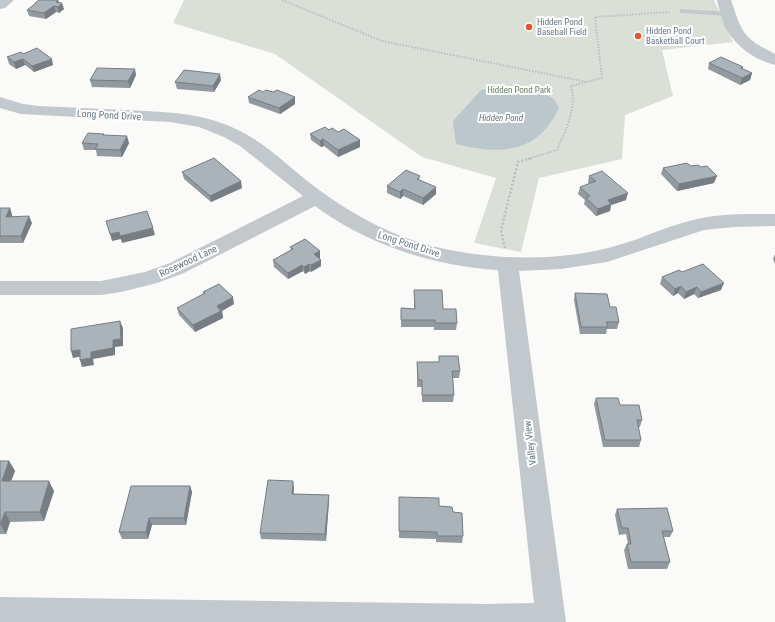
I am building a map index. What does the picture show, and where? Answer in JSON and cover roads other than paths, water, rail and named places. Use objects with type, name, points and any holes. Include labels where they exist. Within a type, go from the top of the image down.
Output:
[{"type":"street","points":[[0,5],[7,0]]},
{"type":"street","points":[[726,7],[733,28],[740,38],[751,47],[775,60]]},
{"type":"street","name":"Long Pond Drive","points":[[0,102],[21,109],[39,111],[170,117],[206,124],[222,129],[244,140],[336,212],[361,227],[390,240],[422,250],[456,258],[508,264],[557,262],[591,258],[637,246],[694,226],[713,222],[733,220],[775,220]]},
{"type":"street","name":"Rosewood Lane","points":[[0,288],[101,288],[150,278],[177,268],[317,197]]},
{"type":"street","name":"Valley View","points":[[508,264],[551,619]]},
{"type":"street","points":[[0,611],[551,619]]},
{"type":"lane","points":[[683,11],[726,7]]},
{"type":"water","name":"Hidden Pond","points":[[500,87],[543,93],[554,100],[559,108],[550,123],[540,135],[529,143],[503,150],[456,144],[453,121],[481,90]]},
{"type":"place","name":"Hidden Pond Baseball Field","points":[[529,27]]},
{"type":"place","name":"Hidden Pond Basketball Court","points":[[638,36]]},
{"type":"park label","name":"Hidden Pond Park","points":[[519,90]]}]
